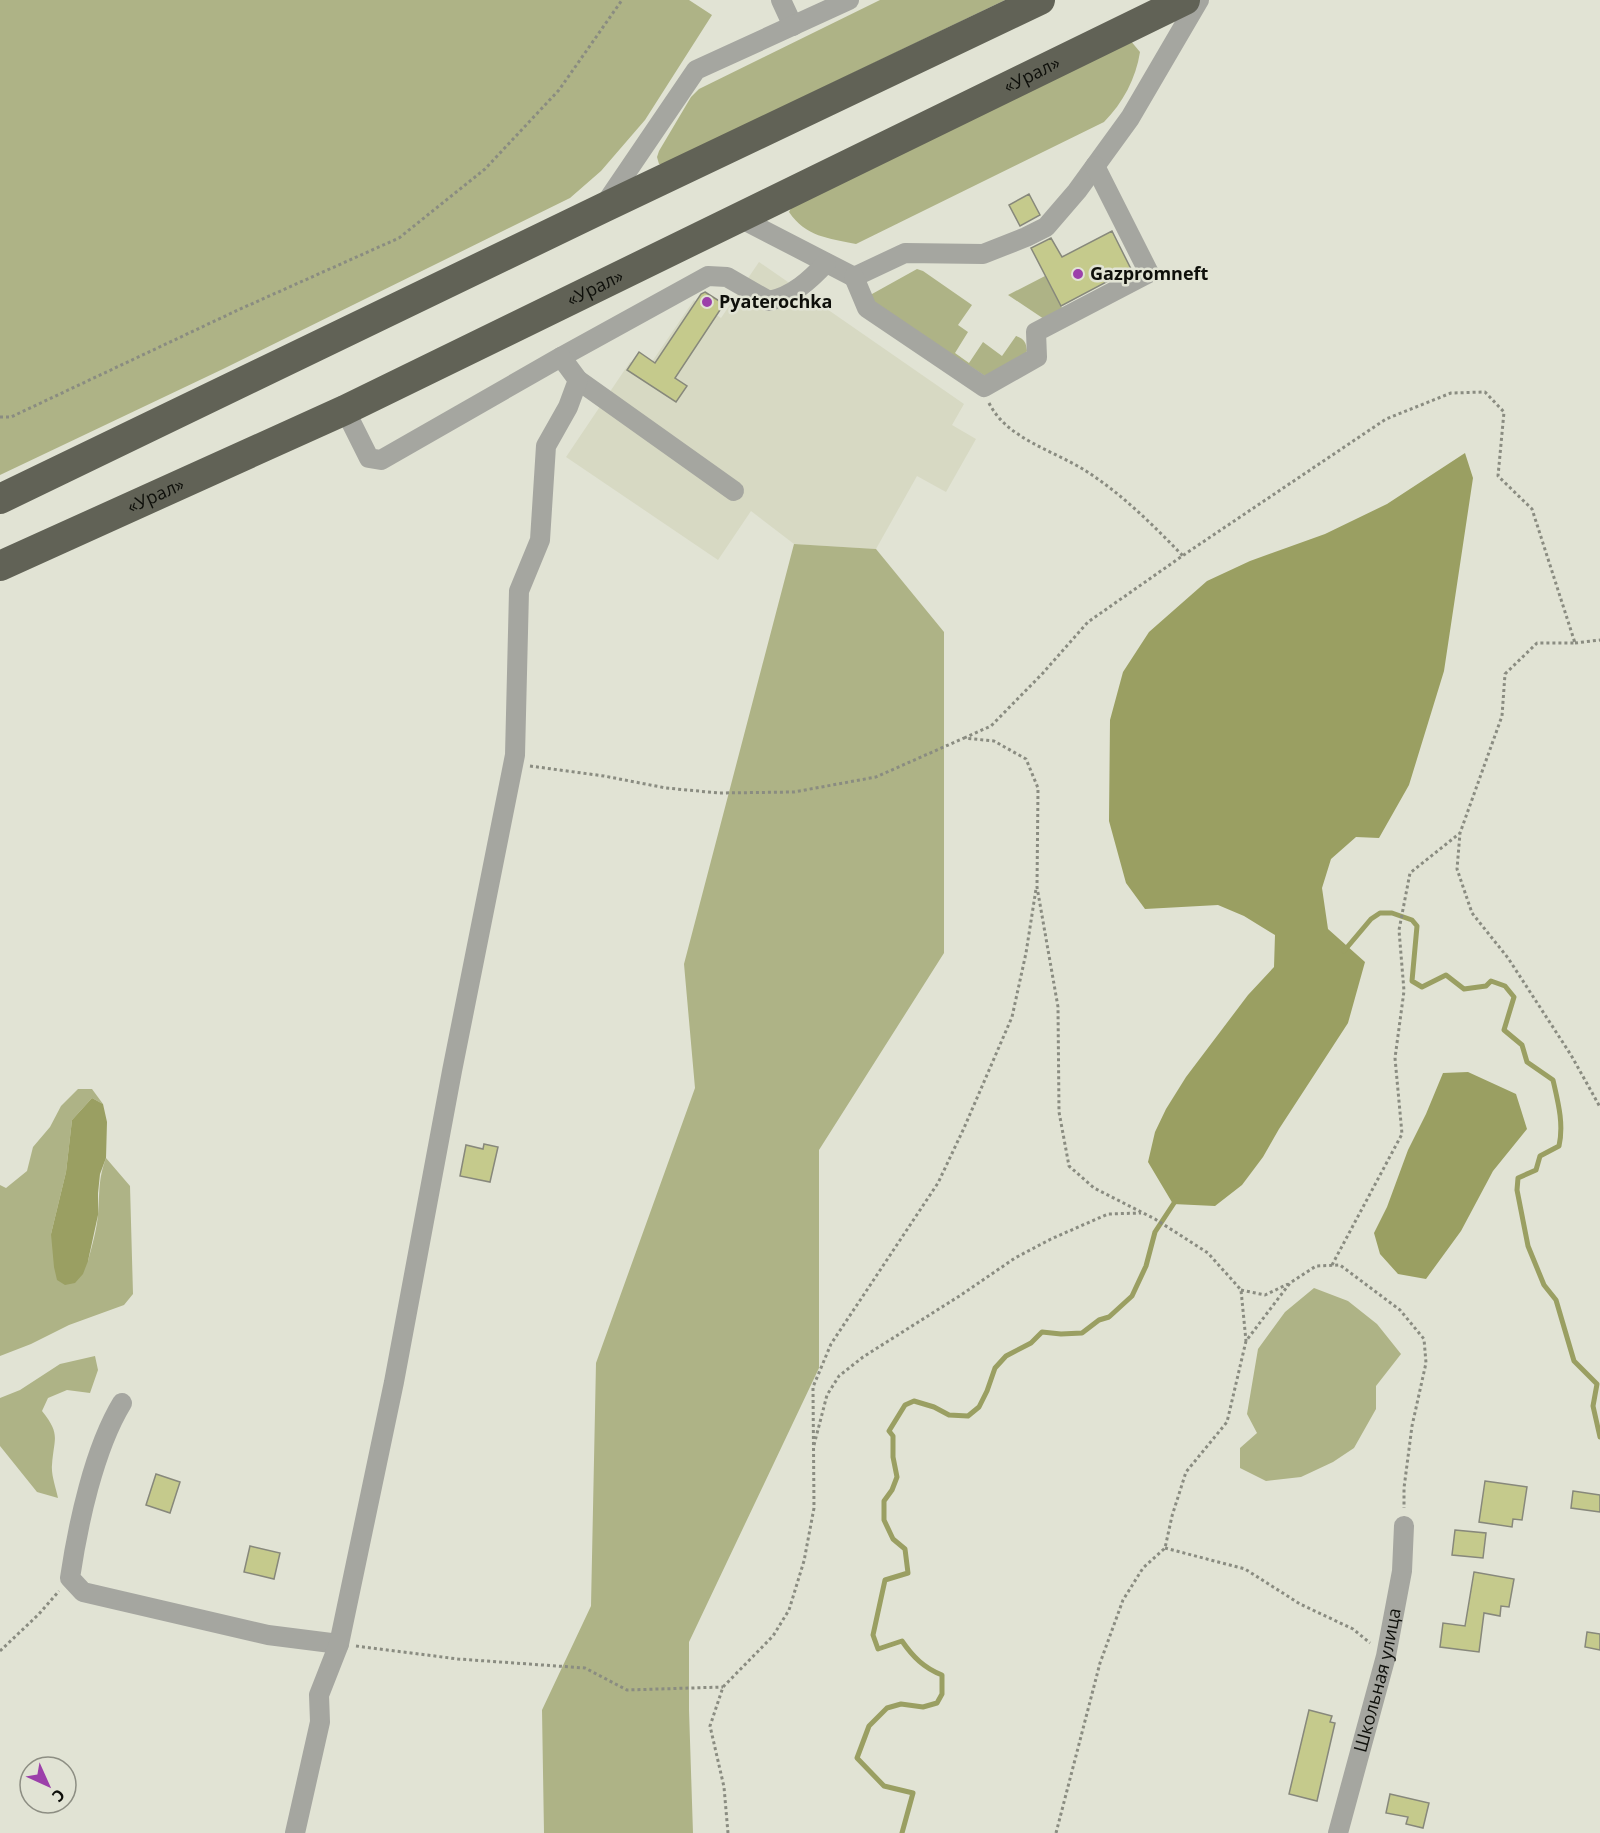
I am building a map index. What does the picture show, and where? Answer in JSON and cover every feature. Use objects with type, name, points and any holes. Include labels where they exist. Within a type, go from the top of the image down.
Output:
[{"type":"highway","points":[[0,499],[1040,0]]},
{"type":"highway","name":"«Урал»","points":[[0,566],[345,410],[1185,0]]},
{"type":"street","points":[[781,0],[793,26]]},
{"type":"street","points":[[603,208],[696,70],[848,0]]},
{"type":"street","points":[[854,277],[905,253],[983,254],[1046,227],[1131,118],[1199,0]]},
{"type":"street","points":[[740,218],[854,277],[867,308],[984,387],[1037,357],[1036,332],[1149,273],[1095,166]]},
{"type":"street","points":[[345,410],[369,458],[381,460],[708,276],[727,277],[769,301],[783,298],[810,279],[826,263]]},
{"type":"street","points":[[561,357],[578,380],[734,492]]},
{"type":"street","points":[[295,1833],[320,1722],[319,1695],[339,1644],[394,1382],[452,1071],[513,764],[519,591],[540,540],[546,446],[568,407],[578,380]]},
{"type":"street","points":[[122,1402],[109,1425],[87,1495],[70,1578],[83,1592],[268,1635],[339,1644]]},
{"type":"street","name":"Школьная улица","points":[[1338,1833],[1386,1656],[1402,1571],[1404,1526]]},
{"type":"path","points":[[0,417],[11,417],[59,396],[238,310],[399,238],[485,169],[559,90],[622,0]]},
{"type":"path","points":[[980,384],[996,417],[1039,447],[1085,470],[1144,516],[1183,556]]},
{"type":"path","points":[[513,764],[604,776],[666,788],[718,793],[794,792],[876,777],[991,726],[1043,673],[1088,622],[1386,419],[1451,393],[1485,392],[1504,412],[1498,476],[1532,509],[1575,644]]},
{"type":"path","points":[[1600,640],[1575,644],[1537,643],[1505,674],[1502,716],[1460,833],[1456,869],[1472,913],[1508,958],[1571,1055],[1600,1107]]},
{"type":"path","points":[[728,1833],[724,1787],[710,1726],[723,1687],[773,1636],[789,1610],[804,1561],[814,1508],[813,1387],[831,1344],[938,1183],[1012,1017],[1026,953],[1037,887],[1038,788],[1026,759],[994,741],[964,738]]},
{"type":"path","points":[[1332,1265],[1402,1134],[1395,1058],[1404,991],[1400,928],[1410,873],[1460,833]]},
{"type":"path","points":[[1037,887],[1058,1007],[1059,1112],[1069,1166],[1094,1188],[1155,1219],[1208,1253],[1241,1290],[1246,1341],[1227,1422],[1186,1472],[1165,1548],[1143,1568],[1123,1600],[1100,1663],[1056,1833]]},
{"type":"path","points":[[813,1450],[827,1395],[839,1376],[863,1357],[1015,1258],[1051,1239],[1108,1214],[1143,1213]]},
{"type":"path","points":[[1241,1290],[1265,1295],[1290,1283],[1316,1266],[1340,1265],[1400,1310],[1424,1339],[1426,1363],[1412,1426],[1404,1488],[1404,1526]]},
{"type":"path","points":[[1246,1341],[1290,1283]]},
{"type":"path","points":[[1165,1548],[1245,1569],[1300,1604],[1353,1629],[1386,1656]]},
{"type":"path","points":[[0,1651],[39,1614],[70,1578]]},
{"type":"path","points":[[339,1644],[458,1659],[585,1668],[627,1690],[723,1687]]},
{"type":"shaded area","points":[[0,0],[689,0],[712,15],[645,120],[601,171],[570,198],[223,369],[0,475]]},
{"type":"shaded area","points":[[880,0],[1005,0],[664,164],[659,164],[657,157],[659,151],[691,97],[699,89]]},
{"type":"shaded area","points":[[1130,40],[1140,52],[1132,81],[1123,98],[1104,122],[856,244],[810,232],[789,212],[794,202]]},
{"type":"shaded area","points":[[759,262],[964,404],[952,425],[976,439],[946,492],[917,476],[876,549],[794,544],[751,511],[718,560],[566,457],[630,362],[645,372],[694,300],[721,318]]},
{"type":"shaded area","points":[[917,269],[972,305],[958,325],[968,332],[955,353],[969,363],[983,342],[1002,356],[1016,336],[1023,340],[1026,346],[1027,351],[1022,358],[985,376],[874,303],[870,297],[872,294]]},
{"type":"shaded area","points":[[1045,276],[1062,308],[1044,319],[1008,295]]},
{"type":"shaded area","points":[[1465,453],[1473,478],[1444,671],[1409,785],[1379,838],[1356,837],[1331,859],[1322,888],[1328,929],[1365,962],[1348,1023],[1263,1157],[1242,1185],[1215,1206],[1173,1204],[1148,1162],[1155,1132],[1186,1077],[1248,995],[1274,967],[1275,935],[1244,916],[1218,905],[1145,909],[1126,883],[1109,821],[1110,720],[1123,672],[1149,632],[1207,581],[1250,561],[1325,534],[1387,504]]},
{"type":"shaded area","points":[[794,544],[876,549],[944,632],[944,953],[819,1150],[819,1368],[689,1642],[693,1833],[544,1833],[542,1710],[591,1606],[596,1363],[695,1088],[684,964]]},
{"type":"shaded area","points":[[1468,1072],[1516,1094],[1527,1129],[1493,1171],[1461,1231],[1426,1279],[1398,1274],[1380,1254],[1374,1233],[1443,1073]]},
{"type":"shaded area","points":[[78,1089],[92,1089],[103,1104],[92,1098],[72,1120],[66,1172],[51,1234],[88,1261],[97,1226],[100,1179],[106,1158],[130,1186],[133,1294],[124,1305],[69,1325],[0,1356],[0,1185],[6,1188],[27,1171],[33,1147],[50,1127],[61,1106]]},
{"type":"shaded area","points":[[92,1098],[103,1104],[107,1122],[106,1158],[100,1174],[98,1215],[83,1274],[75,1283],[65,1285],[57,1280],[51,1234],[66,1172],[72,1120]]},
{"type":"shaded area","points":[[1314,1288],[1348,1301],[1377,1324],[1401,1354],[1376,1386],[1376,1409],[1354,1448],[1333,1462],[1301,1477],[1266,1481],[1240,1468],[1240,1448],[1257,1433],[1247,1414],[1258,1349],[1285,1312]]},
{"type":"shaded area","points":[[95,1356],[98,1370],[90,1393],[67,1390],[48,1398],[42,1411],[52,1426],[55,1436],[52,1469],[58,1498],[37,1492],[0,1446],[0,1398],[20,1390],[60,1364]]},
{"type":"building","points":[[1029,194],[1040,215],[1020,226],[1009,205]]},
{"type":"building","points":[[1112,231],[1131,269],[1061,306],[1031,248],[1051,238],[1062,257]]},
{"type":"building","points":[[705,292],[724,304],[675,378],[687,386],[676,402],[627,370],[639,352],[655,363],[701,294]]},
{"type":"building","points":[[484,1144],[498,1147],[490,1182],[460,1176],[466,1145],[483,1149]]},
{"type":"building","points":[[156,1474],[180,1482],[170,1513],[146,1505]]},
{"type":"building","points":[[1485,1481],[1527,1487],[1522,1520],[1513,1519],[1512,1527],[1479,1522]]},
{"type":"building","points":[[1573,1491],[1600,1495],[1600,1512],[1571,1508]]},
{"type":"building","points":[[1455,1530],[1486,1533],[1483,1558],[1452,1555]]},
{"type":"building","points":[[250,1546],[280,1553],[274,1579],[244,1572]]},
{"type":"building","points":[[1474,1572],[1514,1579],[1509,1607],[1501,1606],[1500,1616],[1484,1613],[1479,1652],[1440,1647],[1443,1623],[1465,1626]]},
{"type":"building","points":[[1587,1632],[1600,1634],[1600,1650],[1585,1647]]},
{"type":"building","points":[[1309,1710],[1332,1716],[1330,1722],[1335,1723],[1317,1801],[1289,1794]]},
{"type":"building","points":[[1390,1794],[1429,1803],[1423,1828],[1406,1824],[1408,1817],[1386,1813]]},
{"type":"waterway","points":[[1344,951],[1371,919],[1380,913],[1392,913],[1412,920],[1417,926],[1412,981],[1422,987],[1446,975],[1464,989],[1486,986],[1491,981],[1505,986],[1514,997],[1504,1030],[1522,1045],[1527,1062],[1553,1080],[1561,1130],[1559,1146],[1540,1156],[1536,1170],[1518,1178],[1517,1190],[1528,1246],[1544,1285],[1556,1300],[1574,1361],[1597,1384],[1593,1406],[1600,1437]]},
{"type":"waterway","points":[[902,1833],[913,1793],[884,1786],[857,1758],[869,1726],[887,1708],[901,1704],[923,1707],[937,1703],[942,1694],[942,1675],[919,1661],[902,1641],[878,1649],[873,1635],[885,1580],[908,1573],[905,1549],[893,1539],[884,1520],[884,1501],[897,1477],[893,1457],[893,1436],[889,1431],[905,1405],[914,1401],[934,1407],[949,1415],[968,1416],[979,1407],[995,1368],[1006,1356],[1031,1343],[1042,1332],[1082,1333],[1099,1320],[1109,1317],[1132,1296],[1146,1266],[1155,1232],[1176,1200]]},
{"type":"place","name":"Gazpromneft","points":[[1078,274]]},
{"type":"place","name":"Pyaterochka","points":[[707,302]]}]
